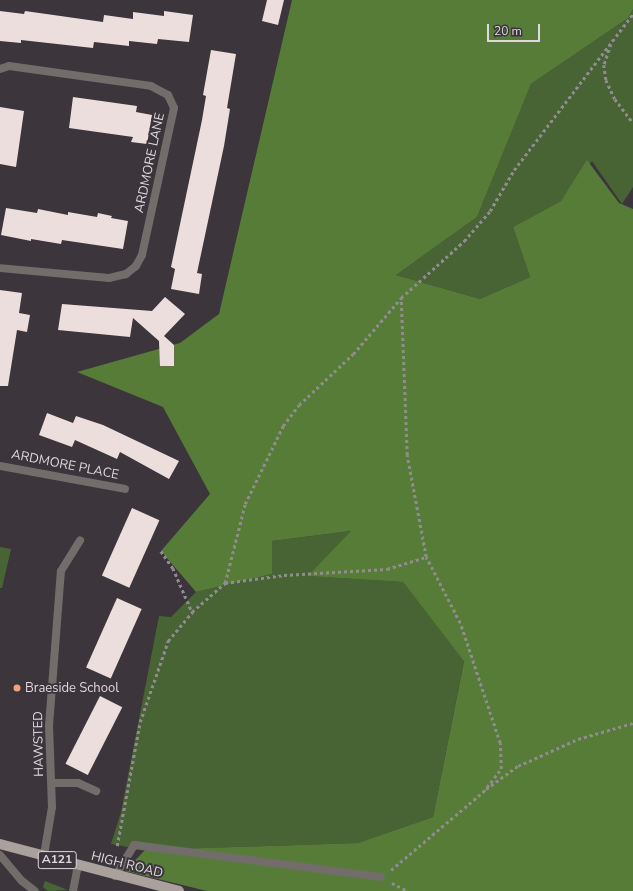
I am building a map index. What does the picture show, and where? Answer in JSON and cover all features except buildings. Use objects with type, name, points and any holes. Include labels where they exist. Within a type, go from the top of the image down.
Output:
[{"type":"main road","name":"HIGH ROAD","points":[[0,844],[115,876],[180,891]]},
{"type":"street","name":"ARDMORE LANE","points":[[0,69],[9,66],[151,86],[168,95],[174,108],[142,256],[136,266],[126,274],[109,278],[0,268]]},
{"type":"street","name":"ARDMORE PLACE","points":[[0,466],[125,489]]},
{"type":"street","name":"HAWSTED","points":[[44,855],[52,807],[49,726],[61,571],[80,541]]},
{"type":"street","points":[[52,783],[78,783],[96,790]]},
{"type":"street","points":[[115,876],[134,845],[381,878]]},
{"type":"street","points":[[0,855],[22,881],[35,891]]},
{"type":"street","points":[[73,891],[78,866]]},
{"type":"path","points":[[225,583],[245,504],[283,426],[299,405],[353,354],[401,298],[464,241],[490,211],[514,170],[633,14]]},
{"type":"path","points":[[612,42],[604,65],[606,80],[615,99],[633,123]]},
{"type":"path","points":[[401,298],[407,455],[426,556],[460,623],[500,743],[500,769],[483,792],[381,878],[408,891]]},
{"type":"path","points":[[161,551],[173,568],[192,612]]},
{"type":"path","points":[[115,855],[140,722],[168,641],[192,612],[225,583],[284,575],[387,569],[426,556]]},
{"type":"path","points":[[471,800],[518,766],[578,739],[633,722]]},
{"type":"green space","points":[[292,0],[633,0],[633,9],[628,18],[531,84],[477,217],[396,275],[480,299],[530,277],[513,227],[561,201],[587,160],[619,203],[633,209],[633,891],[207,891],[125,871],[145,850],[358,843],[433,817],[464,661],[403,582],[308,576],[351,531],[272,541],[272,574],[196,592],[161,551],[210,494],[163,407],[77,372],[180,343],[219,314]]},
{"type":"green space","points":[[633,9],[633,187],[622,204],[592,161],[561,201],[513,227],[530,277],[480,299],[396,275],[477,217],[531,84],[628,18]]},
{"type":"green space","points":[[352,531],[309,576],[403,582],[464,660],[433,817],[358,843],[145,850],[111,844],[121,812],[159,616],[171,617],[196,592],[272,574],[272,541]]},
{"type":"green space","points":[[0,547],[11,549],[2,588],[0,588]]},
{"type":"green space","points":[[45,881],[68,890],[48,891],[43,887]]},
{"type":"place","name":"Braeside School","points":[[17,688]]}]
